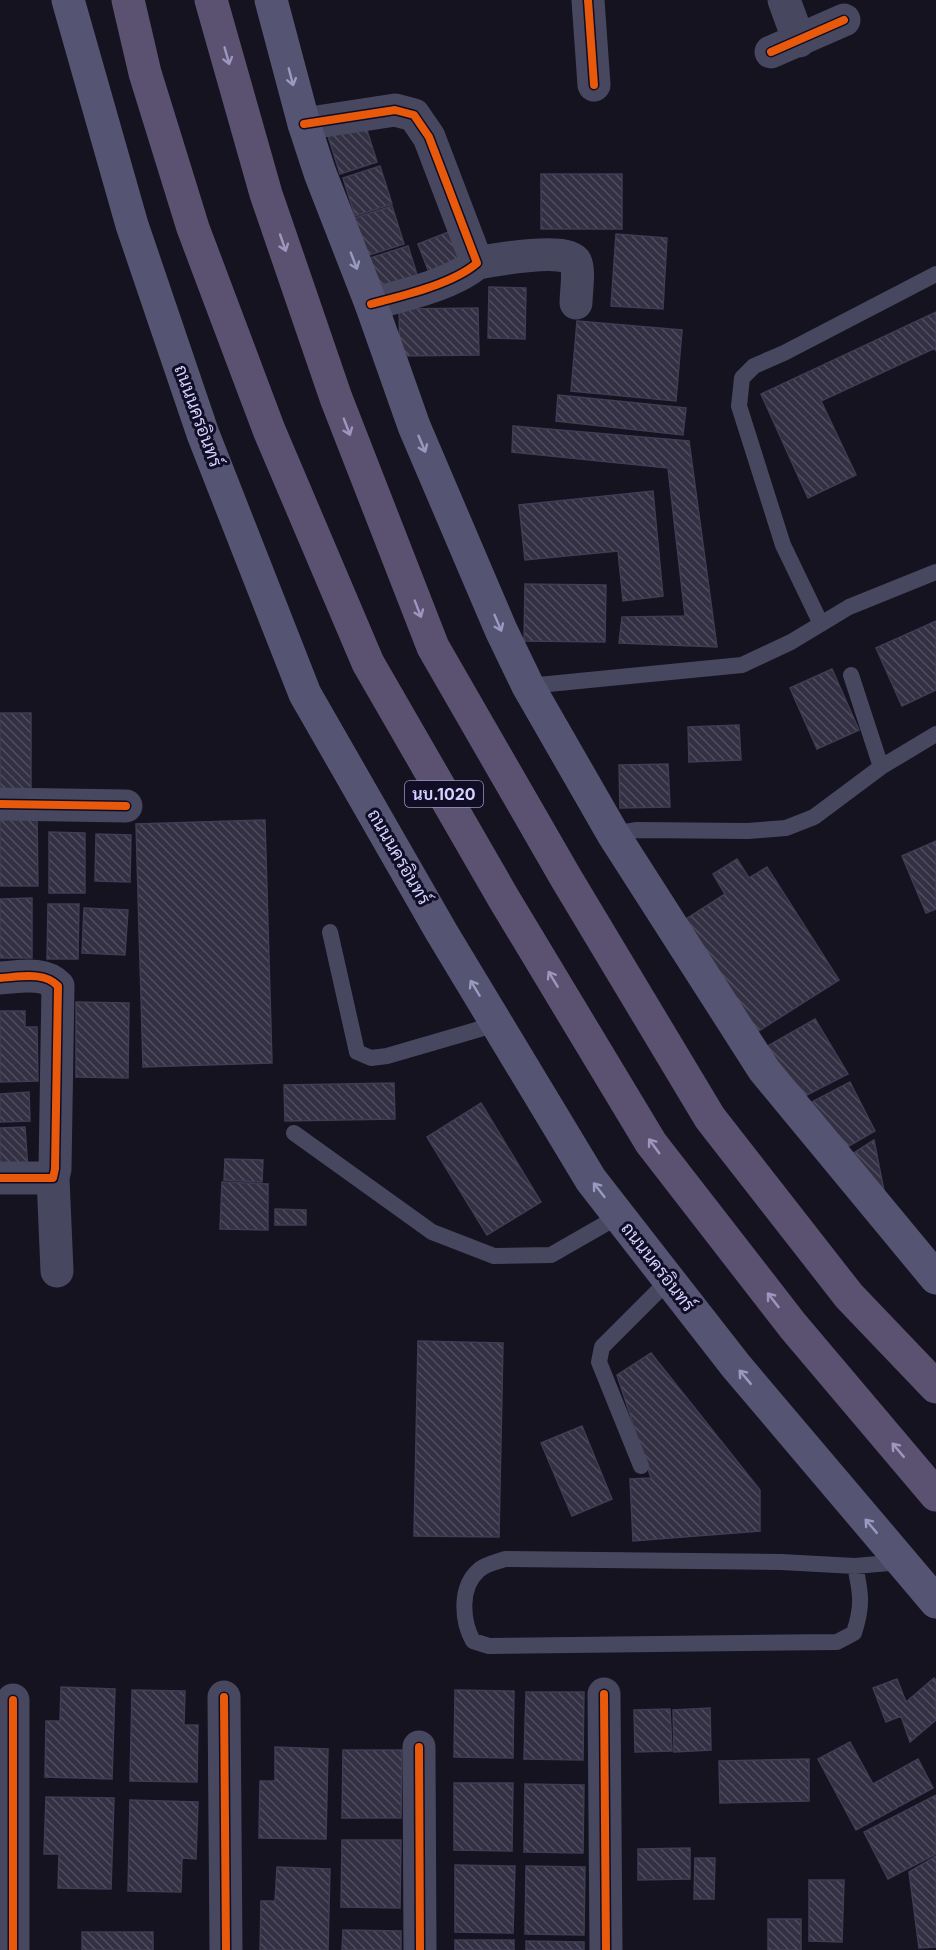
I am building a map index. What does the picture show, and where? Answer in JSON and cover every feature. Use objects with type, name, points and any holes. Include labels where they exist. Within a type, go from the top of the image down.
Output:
[{"type":"main road","name":"ถนนนครอินทร์","points":[[68,0],[132,225],[203,434],[305,694],[497,1024],[591,1180],[736,1366],[936,1602]]},
{"type":"main road","name":"นบ.1020","points":[[128,0],[145,73],[193,228],[269,430],[368,663],[504,899],[651,1143],[794,1326],[936,1495]]},
{"type":"main road","name":"นบ.1020","points":[[211,0],[266,194],[328,375],[433,647],[566,878],[710,1118],[849,1296],[936,1387]]},
{"type":"main road","points":[[271,0],[304,124],[320,173],[371,304],[414,426],[501,630],[528,686],[613,834],[764,1070],[887,1217],[931,1265]]},
{"type":"street","points":[[588,0],[594,85]]},
{"type":"street","points":[[784,0],[785,47],[844,20]]},
{"type":"street","points":[[304,124],[395,110],[414,115],[429,137],[477,263]]},
{"type":"street","points":[[371,304],[415,293],[466,271],[477,263],[528,254],[569,256],[575,260],[578,268],[576,303]]},
{"type":"street","points":[[0,804],[126,806]]},
{"type":"street","points":[[0,978],[41,976],[50,978],[58,986],[53,1178],[57,1271]]},
{"type":"street","points":[[0,1178],[53,1178]]},
{"type":"street","points":[[604,1694],[606,1950]]},
{"type":"street","points":[[224,1697],[226,1950]]},
{"type":"street","points":[[13,1700],[13,1950]]},
{"type":"street","points":[[419,1747],[420,1950]]},
{"type":"lane","points":[[821,624],[783,545],[739,406],[742,378],[753,366],[784,353],[936,274]]},
{"type":"lane","points":[[528,686],[742,665],[791,642],[849,607],[936,572]]},
{"type":"lane","points":[[850,675],[881,766]]},
{"type":"lane","points":[[613,834],[638,831],[748,831],[786,828],[814,817],[881,766],[936,734]]},
{"type":"lane","points":[[330,932],[357,1052],[371,1058],[387,1056],[497,1024]]},
{"type":"lane","points":[[294,1132],[432,1232],[494,1256],[551,1255],[619,1216]]},
{"type":"lane","points":[[641,1466],[599,1362],[602,1347],[669,1280]]},
{"type":"lane","points":[[855,1566],[862,1596],[859,1617],[854,1633],[837,1642],[489,1646],[473,1641],[467,1629],[464,1602],[470,1580],[480,1568],[505,1559],[769,1562],[855,1566],[901,1562]]},
{"type":"building","points":[[365,124],[377,162],[340,174],[328,136]]},
{"type":"building","points":[[380,166],[392,204],[355,216],[343,178]]},
{"type":"building","points":[[541,174],[622,174],[622,229],[541,229]]},
{"type":"building","points":[[392,206],[404,244],[366,256],[355,218]]},
{"type":"building","points":[[451,231],[465,266],[432,280],[418,244]]},
{"type":"building","points":[[616,234],[667,238],[663,309],[611,306]]},
{"type":"building","points":[[408,246],[420,284],[382,296],[370,258]]},
{"type":"building","points":[[489,287],[526,288],[525,339],[488,338]]},
{"type":"building","points":[[478,308],[479,355],[400,356],[399,309]]},
{"type":"building","points":[[936,312],[936,351],[935,348],[821,401],[856,475],[808,498],[761,394]]},
{"type":"building","points":[[577,321],[682,330],[676,401],[571,391]]},
{"type":"building","points":[[558,395],[686,408],[683,435],[556,421]]},
{"type":"building","points":[[513,426],[689,441],[717,647],[619,643],[622,617],[685,616],[668,468],[512,452]]},
{"type":"building","points":[[653,491],[663,596],[623,601],[618,551],[525,560],[519,505]]},
{"type":"building","points":[[525,584],[606,585],[605,642],[524,641]]},
{"type":"building","points":[[936,621],[936,690],[902,706],[876,648]]},
{"type":"building","points":[[832,669],[859,730],[817,749],[790,688]]},
{"type":"building","points":[[0,713],[31,713],[31,795],[0,795]]},
{"type":"building","points":[[739,725],[741,760],[689,762],[688,727]]},
{"type":"building","points":[[668,764],[670,807],[620,808],[619,765]]},
{"type":"building","points":[[0,818],[37,818],[38,886],[0,886]]},
{"type":"building","points":[[265,820],[272,1063],[143,1067],[136,824]]},
{"type":"building","points":[[49,832],[85,833],[85,893],[49,893]]},
{"type":"building","points":[[96,834],[131,835],[130,882],[95,881]]},
{"type":"building","points":[[936,841],[936,909],[926,913],[902,856]]},
{"type":"building","points":[[737,859],[749,878],[767,867],[839,980],[757,1032],[686,919],[725,894],[713,874]]},
{"type":"building","points":[[32,898],[32,958],[0,958],[0,899]]},
{"type":"building","points":[[48,904],[79,904],[78,959],[47,959]]},
{"type":"building","points":[[84,908],[128,910],[125,955],[82,953]]},
{"type":"building","points":[[76,1002],[129,1003],[128,1078],[76,1077]]},
{"type":"building","points":[[0,1011],[25,1011],[25,1027],[37,1027],[38,1081],[0,1082]]},
{"type":"building","points":[[815,1019],[848,1074],[801,1098],[766,1047]]},
{"type":"building","points":[[850,1082],[875,1131],[842,1150],[806,1105]]},
{"type":"building","points":[[394,1083],[395,1119],[285,1121],[284,1085]]},
{"type":"building","points":[[29,1092],[30,1121],[0,1122],[0,1094]]},
{"type":"building","points":[[481,1103],[541,1202],[487,1235],[427,1137]]},
{"type":"building","points":[[25,1127],[28,1170],[0,1171],[0,1128]]},
{"type":"building","points":[[874,1140],[886,1201],[849,1156]]},
{"type":"building","points":[[225,1159],[263,1160],[262,1182],[224,1180]]},
{"type":"building","points":[[222,1182],[268,1184],[268,1230],[220,1229]]},
{"type":"building","points":[[275,1209],[306,1210],[306,1225],[275,1225]]},
{"type":"building","points":[[418,1341],[503,1343],[499,1537],[414,1536]]},
{"type":"building","points":[[651,1353],[760,1490],[760,1531],[633,1541],[630,1479],[651,1478],[617,1375]]},
{"type":"building","points":[[582,1426],[612,1499],[572,1516],[541,1443]]},
{"type":"building","points":[[934,1678],[936,1680],[936,1720],[910,1742],[901,1716],[886,1722],[873,1688],[897,1679],[906,1702]]},
{"type":"building","points":[[61,1687],[115,1689],[112,1779],[45,1777],[46,1721],[60,1721]]},
{"type":"building","points":[[132,1690],[185,1691],[184,1725],[198,1725],[197,1782],[130,1781]]},
{"type":"building","points":[[455,1690],[514,1691],[513,1758],[454,1757]]},
{"type":"building","points":[[526,1692],[584,1692],[583,1760],[524,1759]]},
{"type":"building","points":[[710,1708],[711,1750],[674,1752],[673,1710]]},
{"type":"building","points":[[670,1709],[672,1751],[635,1752],[634,1710]]},
{"type":"building","points":[[850,1742],[873,1784],[918,1759],[933,1788],[856,1830],[818,1759]]},
{"type":"building","points":[[275,1747],[328,1749],[326,1839],[259,1838],[260,1781],[275,1781]]},
{"type":"building","points":[[343,1750],[402,1750],[401,1818],[342,1818]]},
{"type":"building","points":[[809,1759],[809,1801],[720,1803],[719,1761]]},
{"type":"building","points":[[454,1783],[513,1783],[512,1851],[454,1850]]},
{"type":"building","points":[[525,1784],[584,1785],[583,1853],[524,1852]]},
{"type":"building","points":[[936,1795],[936,1854],[888,1879],[864,1832]]},
{"type":"building","points":[[46,1797],[114,1798],[111,1889],[58,1888],[59,1854],[44,1854]]},
{"type":"building","points":[[130,1800],[198,1802],[196,1859],[182,1858],[181,1892],[128,1891]]},
{"type":"building","points":[[342,1840],[401,1840],[400,1908],[341,1907]]},
{"type":"building","points":[[690,1848],[690,1879],[638,1880],[638,1849]]},
{"type":"building","points":[[936,1856],[936,1947],[919,1948],[909,1872]]},
{"type":"building","points":[[695,1858],[715,1858],[714,1899],[694,1899]]},
{"type":"building","points":[[455,1865],[515,1866],[513,1933],[455,1932]]},
{"type":"building","points":[[526,1866],[585,1867],[584,1935],[525,1934]]},
{"type":"building","points":[[277,1867],[330,1869],[328,1950],[260,1950],[261,1901],[275,1901]]},
{"type":"building","points":[[809,1880],[844,1880],[842,1942],[809,1941]]},
{"type":"building","points":[[768,1919],[801,1919],[801,1950],[768,1950]]},
{"type":"building","points":[[343,1930],[401,1931],[401,1950],[342,1950]]},
{"type":"building","points":[[82,1932],[153,1932],[153,1950],[82,1950]]},
{"type":"building","points":[[455,1940],[514,1940],[514,1950],[455,1950]]},
{"type":"building","points":[[526,1941],[584,1942],[584,1950],[526,1950]]},
{"type":"cycle path","points":[[588,0],[594,85]]},
{"type":"cycle path","points":[[771,52],[844,20]]},
{"type":"cycle path","points":[[304,124],[395,110],[414,115],[429,137],[477,263],[441,283],[371,304]]},
{"type":"cycle path","points":[[0,804],[126,806]]},
{"type":"cycle path","points":[[0,978],[39,977],[46,978],[58,986],[53,1178],[0,1178]]},
{"type":"cycle path","points":[[604,1694],[606,1950]]},
{"type":"cycle path","points":[[224,1697],[226,1950]]},
{"type":"cycle path","points":[[13,1700],[13,1950]]},
{"type":"cycle path","points":[[419,1747],[420,1950]]}]
